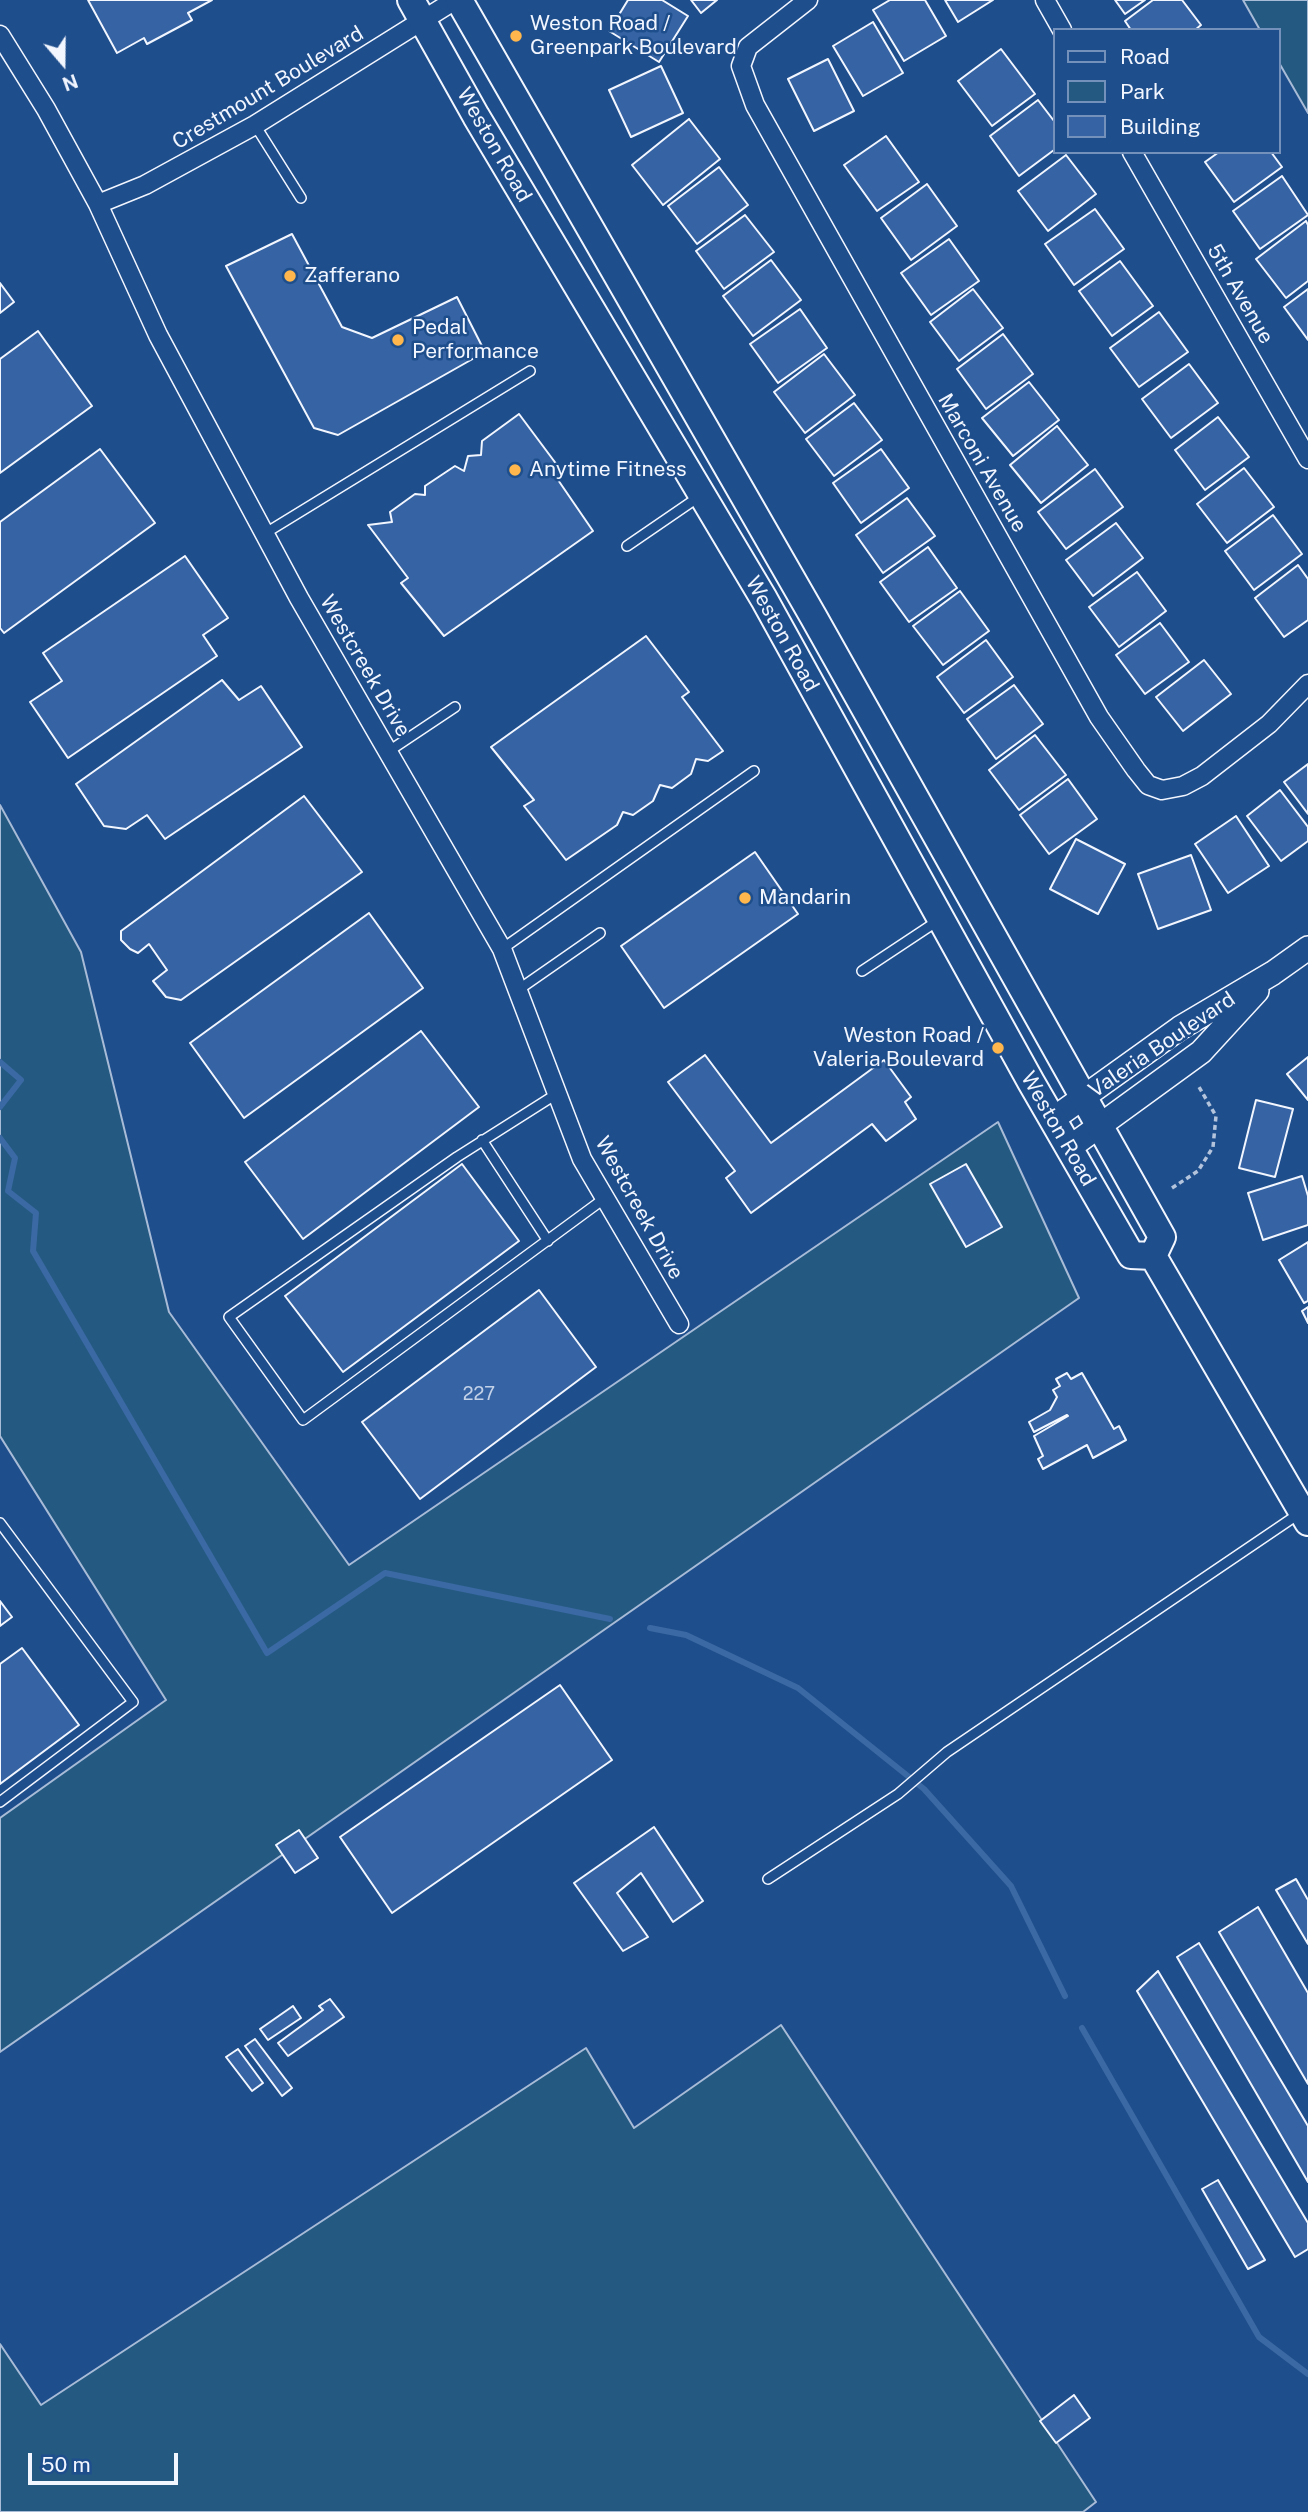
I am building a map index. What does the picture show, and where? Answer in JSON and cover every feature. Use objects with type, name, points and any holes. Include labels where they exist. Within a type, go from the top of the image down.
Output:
[{"type":"main road","name":"Weston Road","points":[[416,10],[764,599],[940,919],[1131,1255],[1153,1256],[1162,1237],[813,616],[457,0]]},
{"type":"main road","points":[[1153,1256],[1305,1517]]},
{"type":"street","name":"Crestmount Boulevard","points":[[98,204],[145,185],[255,125],[416,10],[457,0]]},
{"type":"street","name":"Marconi Avenue","points":[[808,0],[748,47],[741,66],[755,105],[1099,717],[1136,770],[1148,785],[1162,790],[1183,786],[1202,776],[1269,724],[1308,684]]},
{"type":"street","points":[[1045,0],[1061,28]]},
{"type":"street","name":"Westcreek Drive","points":[[0,35],[46,108],[98,204],[158,335],[264,534],[502,949],[582,1159],[679,1324]]},
{"type":"street","name":"5th Avenue","points":[[1133,154],[1308,459]]},
{"type":"street","name":"Valeria Boulevard","points":[[1053,1119],[1180,1028],[1273,973],[1308,948]]},
{"type":"street","name":"Valeria Boulevard","points":[[1069,1148],[1201,1052],[1273,973]]},
{"type":"lane","points":[[255,125],[301,198]]},
{"type":"lane","points":[[264,534],[530,371]]},
{"type":"lane","points":[[627,546],[702,495]]},
{"type":"lane","points":[[388,751],[455,707]]},
{"type":"lane","points":[[502,949],[754,771]]},
{"type":"lane","points":[[862,971],[940,919]]},
{"type":"lane","points":[[518,990],[600,933]]},
{"type":"lane","points":[[558,1093],[482,1140],[229,1317],[303,1420],[606,1198]]},
{"type":"lane","points":[[482,1140],[548,1241]]},
{"type":"lane","points":[[768,1879],[909,1784],[947,1752],[1305,1517]]},
{"type":"lane","points":[[0,1523],[133,1702],[0,1802]]},
{"type":"path","points":[[1172,1188],[1198,1171],[1213,1147],[1216,1115],[1199,1087]]},
{"type":"green space","points":[[1243,0],[1308,0],[1308,113],[1280,64],[1280,28],[1259,28]]},
{"type":"green space","points":[[0,805],[81,952],[169,1312],[349,1565],[998,1122],[1079,1298],[0,2052],[0,1818],[166,1700],[0,1436]]},
{"type":"green space","points":[[781,2025],[1096,2502],[1083,2512],[0,2512],[0,2344],[41,2405],[586,2048],[634,2128]]},
{"type":"building","points":[[88,0],[212,0],[188,13],[192,20],[147,44],[144,38],[117,53]]},
{"type":"building","points":[[628,0],[662,0],[688,16],[659,62],[609,31]]},
{"type":"building","points":[[691,0],[717,0],[701,13]]},
{"type":"building","points":[[890,0],[925,0],[946,36],[904,61],[873,10]]},
{"type":"building","points":[[945,0],[993,0],[958,22]]},
{"type":"building","points":[[1115,0],[1145,0],[1125,14]]},
{"type":"building","points":[[1153,0],[1182,0],[1201,25],[1197,28],[1130,28],[1125,21]]},
{"type":"building","points":[[873,22],[903,73],[863,96],[833,46]]},
{"type":"building","points":[[1001,49],[1035,94],[992,126],[958,81]]},
{"type":"building","points":[[828,59],[854,111],[814,131],[788,79]]},
{"type":"building","points":[[661,66],[683,113],[631,137],[609,90]]},
{"type":"building","points":[[1038,100],[1052,118],[1052,151],[1019,176],[990,136]]},
{"type":"building","points":[[689,119],[720,159],[663,205],[632,165]]},
{"type":"building","points":[[886,136],[919,182],[877,211],[844,165]]},
{"type":"building","points":[[1216,154],[1272,154],[1282,167],[1234,202],[1205,162]]},
{"type":"building","points":[[1066,155],[1096,194],[1048,231],[1018,191]]},
{"type":"building","points":[[719,167],[748,205],[697,244],[668,206]]},
{"type":"building","points":[[1282,176],[1308,215],[1260,249],[1233,211]]},
{"type":"building","points":[[927,184],[957,226],[911,260],[881,218]]},
{"type":"building","points":[[1095,209],[1124,249],[1074,285],[1045,244]]},
{"type":"building","points":[[745,215],[774,252],[724,289],[696,251]]},
{"type":"building","points":[[1306,221],[1308,281],[1286,298],[1256,259]]},
{"type":"building","points":[[292,234],[342,327],[372,338],[457,297],[485,352],[338,435],[314,428],[226,266]]},
{"type":"building","points":[[949,239],[979,281],[931,315],[901,273]]},
{"type":"building","points":[[771,260],[801,300],[753,336],[723,296]]},
{"type":"building","points":[[1120,261],[1153,306],[1112,336],[1079,291]]},
{"type":"building","points":[[0,283],[14,302],[0,313]]},
{"type":"building","points":[[973,289],[1003,328],[959,361],[930,322]]},
{"type":"building","points":[[1308,289],[1308,340],[1284,307]]},
{"type":"building","points":[[800,309],[827,348],[778,383],[750,344]]},
{"type":"building","points":[[1159,312],[1188,352],[1139,387],[1110,348]]},
{"type":"building","points":[[38,331],[92,406],[0,473],[0,359]]},
{"type":"building","points":[[1003,334],[1033,374],[986,409],[957,369]]},
{"type":"building","points":[[824,354],[855,395],[805,433],[774,392]]},
{"type":"building","points":[[1189,364],[1218,403],[1171,438],[1142,399]]},
{"type":"building","points":[[1029,382],[1059,420],[1013,456],[982,418]]},
{"type":"building","points":[[854,403],[882,440],[834,476],[806,439]]},
{"type":"building","points":[[519,414],[563,473],[556,477],[593,531],[444,636],[401,583],[408,578],[368,525],[392,522],[390,512],[415,494],[425,495],[425,486],[455,466],[464,471],[468,456],[481,455],[482,441]]},
{"type":"building","points":[[1218,417],[1249,457],[1205,490],[1175,450]]},
{"type":"building","points":[[1057,426],[1088,465],[1041,503],[1010,465]]},
{"type":"building","points":[[100,449],[155,523],[4,633],[0,628],[0,522]]},
{"type":"building","points":[[881,449],[909,488],[861,523],[833,483]]},
{"type":"building","points":[[1244,468],[1274,507],[1227,543],[1197,504]]},
{"type":"building","points":[[1095,469],[1123,507],[1066,549],[1038,512]]},
{"type":"building","points":[[907,498],[935,536],[883,573],[856,535]]},
{"type":"building","points":[[1273,515],[1302,554],[1254,590],[1225,551]]},
{"type":"building","points":[[1116,523],[1143,558],[1093,596],[1066,560]]},
{"type":"building","points":[[928,547],[957,588],[909,622],[880,582]]},
{"type":"building","points":[[185,556],[228,618],[203,635],[217,656],[68,758],[30,702],[62,681],[43,653]]},
{"type":"building","points":[[1298,565],[1308,579],[1308,620],[1284,637],[1255,598]]},
{"type":"building","points":[[1137,572],[1166,611],[1119,647],[1089,607]]},
{"type":"building","points":[[960,591],[989,631],[943,665],[913,626]]},
{"type":"building","points":[[1160,623],[1189,662],[1145,694],[1116,655]]},
{"type":"building","points":[[646,636],[689,692],[682,697],[723,751],[708,761],[696,759],[691,774],[672,788],[660,785],[653,801],[633,815],[623,812],[617,825],[566,860],[524,806],[534,800],[491,747]]},
{"type":"building","points":[[986,640],[1013,677],[964,713],[937,677]]},
{"type":"building","points":[[1204,660],[1231,694],[1183,731],[1156,697]]},
{"type":"building","points":[[222,680],[239,700],[261,686],[302,747],[165,839],[147,815],[126,829],[104,826],[76,784]]},
{"type":"building","points":[[1014,685],[1043,724],[996,759],[967,719]]},
{"type":"building","points":[[1035,735],[1066,775],[1019,810],[989,770]]},
{"type":"building","points":[[1308,764],[1308,814],[1284,782]]},
{"type":"building","points":[[1068,779],[1097,819],[1049,854],[1020,815]]},
{"type":"building","points":[[1280,790],[1308,827],[1308,841],[1281,861],[1247,816]]},
{"type":"building","points":[[304,796],[362,872],[181,1000],[166,997],[153,981],[167,970],[149,944],[138,953],[121,940],[121,931]]},
{"type":"building","points":[[1236,816],[1269,866],[1228,893],[1195,844]]},
{"type":"building","points":[[1076,839],[1125,864],[1098,914],[1050,889]]},
{"type":"building","points":[[755,852],[798,914],[664,1008],[621,946]]},
{"type":"building","points":[[1191,855],[1211,910],[1158,929],[1138,874]]},
{"type":"building","points":[[369,913],[423,988],[244,1118],[190,1043]]},
{"type":"building","points":[[421,1031],[479,1107],[303,1239],[245,1162]]},
{"type":"building","points":[[705,1055],[771,1143],[884,1060],[911,1097],[905,1102],[916,1119],[886,1141],[872,1124],[751,1213],[726,1178],[735,1171],[668,1082]]},
{"type":"building","points":[[1308,1057],[1308,1100],[1287,1074]]},
{"type":"building","points":[[1256,1100],[1293,1109],[1275,1177],[1239,1168]]},
{"type":"building","points":[[462,1164],[519,1241],[343,1372],[285,1296]]},
{"type":"building","points":[[966,1164],[1002,1227],[966,1247],[930,1184]]},
{"type":"building","points":[[1302,1176],[1308,1196],[1308,1225],[1263,1240],[1248,1193]]},
{"type":"building","points":[[1308,1242],[1308,1301],[1304,1303],[1279,1260]]},
{"type":"building","points":[[539,1290],[596,1367],[420,1499],[362,1422]]},
{"type":"building","points":[[1308,1307],[1308,1323],[1302,1311]]},
{"type":"building","points":[[1067,1373],[1071,1379],[1082,1373],[1114,1429],[1119,1426],[1126,1440],[1093,1458],[1087,1445],[1043,1469],[1038,1459],[1043,1456],[1034,1436],[1068,1416],[1034,1432],[1029,1422],[1050,1410],[1057,1397],[1053,1390],[1060,1386],[1056,1379]]},
{"type":"building","points":[[0,1601],[12,1617],[0,1626]]},
{"type":"building","points":[[22,1648],[79,1725],[0,1784],[0,1664]]},
{"type":"building","points":[[560,1685],[612,1760],[392,1913],[340,1837]]},
{"type":"building","points":[[654,1827],[703,1901],[673,1922],[641,1873],[617,1893],[648,1937],[623,1951],[574,1883]]},
{"type":"building","points":[[299,1830],[318,1858],[295,1873],[276,1845]]},
{"type":"building","points":[[1296,1879],[1308,1900],[1308,1944],[1276,1890]]},
{"type":"building","points":[[1258,1907],[1308,1993],[1308,2084],[1219,1932]]},
{"type":"building","points":[[1199,1943],[1308,2126],[1308,2182],[1177,1957]]},
{"type":"building","points":[[1158,1971],[1308,2223],[1308,2249],[1295,2257],[1137,1991]]},
{"type":"building","points":[[330,1999],[344,2017],[288,2056],[278,2043],[323,2010],[319,2006]]},
{"type":"building","points":[[293,2006],[301,2018],[268,2040],[260,2029]]},
{"type":"building","points":[[255,2039],[292,2088],[282,2096],[245,2046]]},
{"type":"building","points":[[238,2049],[263,2083],[252,2091],[226,2057]]},
{"type":"building","points":[[1218,2180],[1265,2260],[1248,2269],[1202,2189]]},
{"type":"building","points":[[1074,2395],[1090,2418],[1056,2443],[1040,2421]]},
{"type":"waterway","points":[[0,1062],[21,1080],[0,1107]]},
{"type":"waterway","points":[[0,1138],[15,1158],[8,1191],[36,1213],[33,1251],[267,1653],[385,1573],[610,1619]]},
{"type":"waterway","points":[[650,1628],[686,1635],[798,1688],[924,1789],[1011,1886],[1065,1996]]},
{"type":"waterway","points":[[1082,2028],[1259,2337],[1308,2374]]},
{"type":"place","name":"Weston Road / Greenpark Boulevard","points":[[516,36]]},
{"type":"place","name":"Zafferano","points":[[290,276]]},
{"type":"place","name":"Pedal Performance","points":[[398,340]]},
{"type":"place","name":"Anytime Fitness","points":[[515,470]]},
{"type":"place","name":"Mandarin","points":[[745,898]]},
{"type":"place","name":"Weston Road / Valeria Boulevard","points":[[998,1048]]}]
